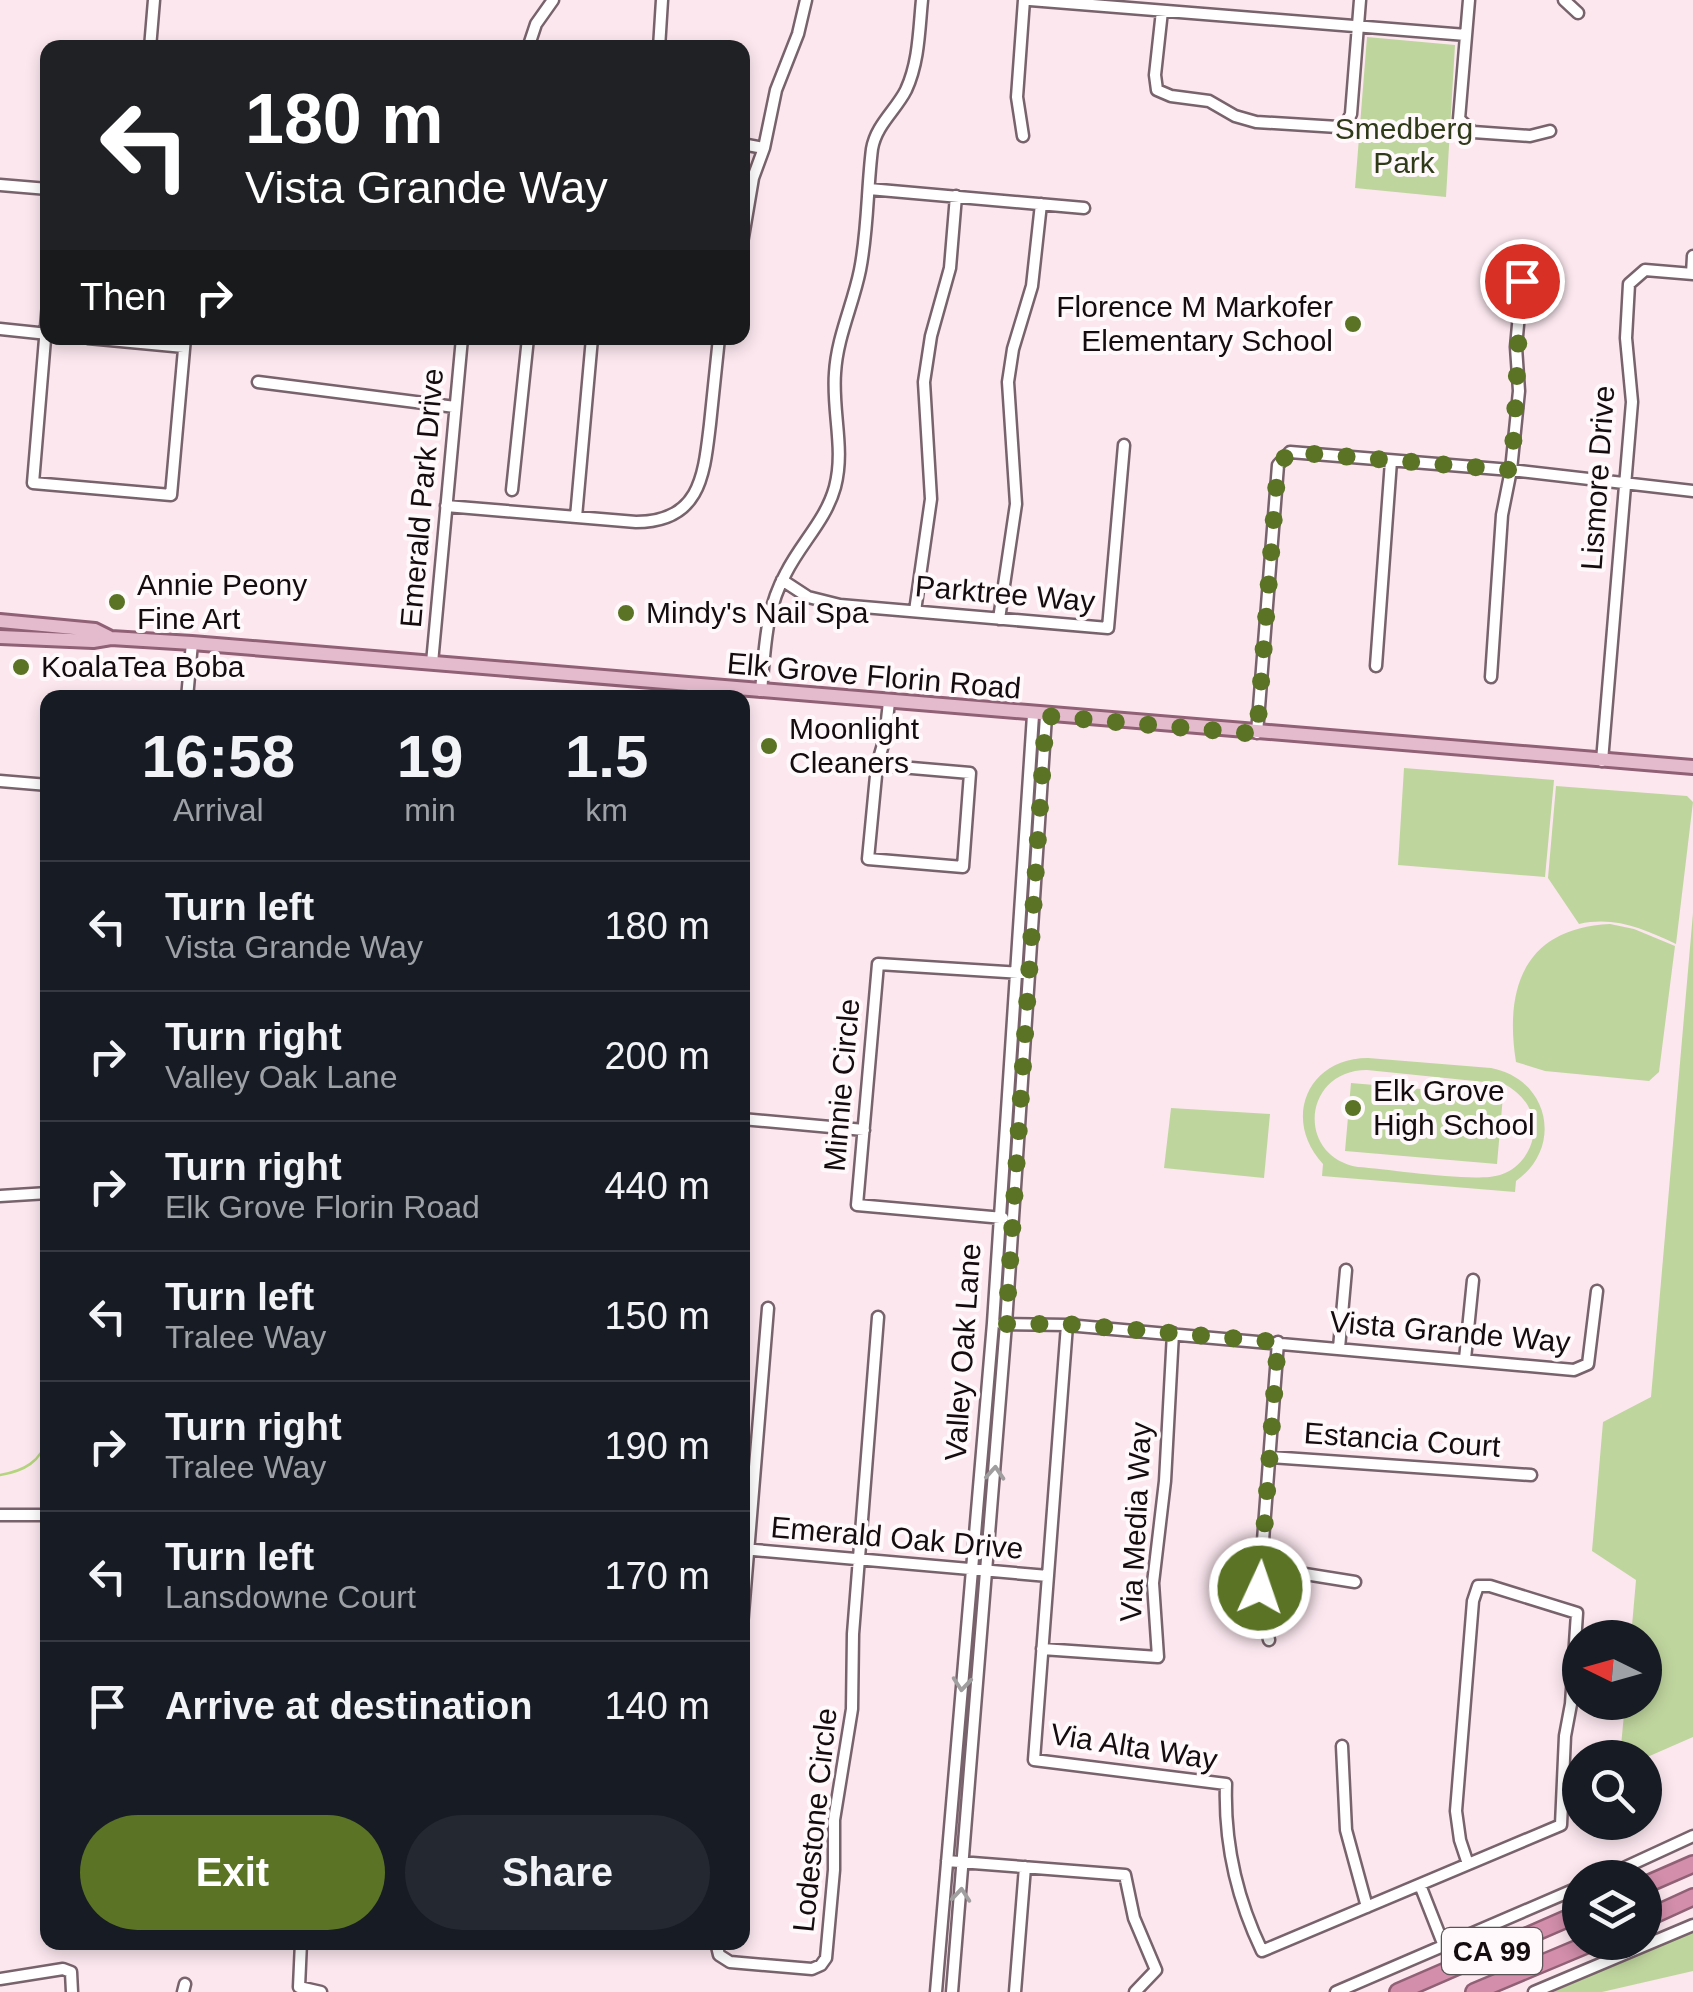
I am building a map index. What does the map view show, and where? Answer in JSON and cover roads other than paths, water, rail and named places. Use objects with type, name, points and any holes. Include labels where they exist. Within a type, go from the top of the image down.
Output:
[{"type":"highway","points":[[1662,1878],[1693,1864]]},
{"type":"highway","points":[[1662,1910],[1693,1896]]},
{"type":"highway","name":"CA 99","points":[[1398,1992],[1562,1921]]},
{"type":"highway","name":"CA 99","points":[[1474,1992],[1562,1955]]},
{"type":"main road","name":"Elk Grove Florin Road","points":[[0,621],[95,630],[112,638]]},
{"type":"main road","name":"Elk Grove Florin Road","points":[[0,637],[192,643],[432,663],[663,690]]},
{"type":"main road","name":"Elk Grove Florin Road","points":[[750,691],[1693,768]]},
{"type":"street","points":[[151,40],[154,0]]},
{"type":"street","points":[[660,40],[662,0]]},
{"type":"street","points":[[750,189],[764,148],[776,90],[798,34],[806,0]]},
{"type":"street","points":[[761,691],[766,629],[782,580],[822,520],[836,484],[840,455],[834,398],[837,352],[860,274],[875,136],[900,99],[914,66],[922,0]]},
{"type":"street","points":[[1023,136],[1016,96],[1027,0],[1466,35]]},
{"type":"street","points":[[1162,11],[1157,90],[1209,102],[1256,122],[1338,128],[1351,114],[1360,0]]},
{"type":"street","points":[[1468,0],[1459,119],[1473,132],[1530,136],[1550,131]]},
{"type":"street","points":[[1564,0],[1578,13]]},
{"type":"street","points":[[531,40],[547,2]]},
{"type":"street","points":[[750,145],[764,148]]},
{"type":"street","points":[[0,185],[40,188]]},
{"type":"street","points":[[869,189],[1084,208]]},
{"type":"street","points":[[914,612],[931,499],[924,382],[931,336],[950,268],[956,196]]},
{"type":"street","points":[[999,618],[1016,504],[1008,382],[1013,349],[1032,286],[1041,204]]},
{"type":"street","name":"Lismore Drive","points":[[1602,761],[1632,402],[1626,338],[1630,284],[1645,270],[1692,274],[1693,256]]},
{"type":"street","points":[[1491,677],[1502,514],[1511,470],[1518,391],[1516,347],[1522,281]]},
{"type":"street","points":[[0,329],[40,332]]},
{"type":"street","points":[[45,345],[33,483],[172,495],[184,345]]},
{"type":"street","name":"Emerald Park Drive","points":[[432,663],[461,345]]},
{"type":"street","points":[[512,490],[527,345]]},
{"type":"street","points":[[576,517],[591,345]]},
{"type":"street","points":[[446,506],[646,522],[666,518],[691,500],[704,473],[718,345]]},
{"type":"street","points":[[258,382],[455,408]]},
{"type":"street","name":"Parktree Way","points":[[782,580],[828,604],[1108,628],[1124,444]]},
{"type":"street","points":[[1257,734],[1278,465],[1290,452],[1511,470],[1693,491]]},
{"type":"street","points":[[1376,666],[1391,461]]},
{"type":"street","points":[[188,690],[192,643]]},
{"type":"street","points":[[878,764],[970,773],[963,866],[868,859],[878,764],[889,702]]},
{"type":"street","name":"Valley Oak Lane","points":[[936,1992],[998,1218],[1022,973],[1040,715]]},
{"type":"street","points":[[0,781],[40,784]]},
{"type":"street","name":"Minnie Circle","points":[[1012,1219],[857,1205],[878,964],[1022,973]]},
{"type":"street","name":"Valley Oak Lane","points":[[952,1992],[1006,1324],[1022,973]]},
{"type":"street","points":[[750,1120],[864,1130]]},
{"type":"street","points":[[0,1196],[40,1194]]},
{"type":"street","points":[[1339,1348],[1346,1270]]},
{"type":"street","points":[[1465,1359],[1473,1280]]},
{"type":"street","name":"Vista Grande Way","points":[[992,1323],[1067,1324],[1582,1369],[1592,1350],[1596,1291]]},
{"type":"street","points":[[750,1497],[768,1308]]},
{"type":"street","points":[[858,1560],[878,1317]]},
{"type":"street","name":"Via Alta Way","points":[[1067,1324],[1034,1760],[1226,1784],[1232,1867],[1244,1910],[1262,1950],[1367,1907],[1561,1825],[1564,1736],[1577,1612],[1490,1586],[1478,1586],[1472,1601],[1457,1792],[1460,1840],[1468,1864]]},
{"type":"street","name":"Via Media Way","points":[[1042,1648],[1158,1657],[1154,1583],[1165,1481],[1173,1334]]},
{"type":"street","points":[[1269,1640],[1262,1608],[1261,1568],[1278,1342]]},
{"type":"street","name":"Estancia Court","points":[[1269,1457],[1530,1476]]},
{"type":"street","points":[[0,1515],[40,1515]]},
{"type":"street","name":"Emerald Oak Drive","points":[[750,1550],[1048,1576]]},
{"type":"street","name":"Lodestone Circle","points":[[718,1950],[730,1962],[812,1969],[826,1958],[834,1820],[852,1708],[858,1560]]},
{"type":"street","points":[[1261,1568],[1355,1582]]},
{"type":"street","points":[[1342,1746],[1346,1830],[1367,1907]]},
{"type":"street","points":[[1641,1860],[1693,1836]]},
{"type":"street","points":[[947,1861],[1126,1875],[1134,1918],[1156,1970],[1135,1992]]},
{"type":"street","points":[[1015,1992],[1025,1867]]},
{"type":"street","points":[[1420,1884],[1444,1946]]},
{"type":"street","points":[[1336,1992],[1562,1895]]},
{"type":"street","points":[[1534,1992],[1693,1925]]},
{"type":"street","points":[[301,1950],[299,1987],[321,1992]]},
{"type":"street","points":[[0,1979],[63,1970],[71,1972],[72,1992]]},
{"type":"waterway","points":[[0,1475],[17,1471],[40,1454]]},
{"type":"place","name":"Florence M Markofer Elementary School","points":[[1353,324]]},
{"type":"place","name":"Annie Peony Fine Art","points":[[117,602]]},
{"type":"place","name":"Mindy's Nail Spa","points":[[626,613]]},
{"type":"place","name":"KoalaTea Boba","points":[[21,667]]},
{"type":"place","name":"Moonlight Cleaners","points":[[769,746]]},
{"type":"place","name":"Elk Grove High School","points":[[1353,1108]]},
{"type":"park label","name":"Smedberg Park","points":[[1404,146]]}]
